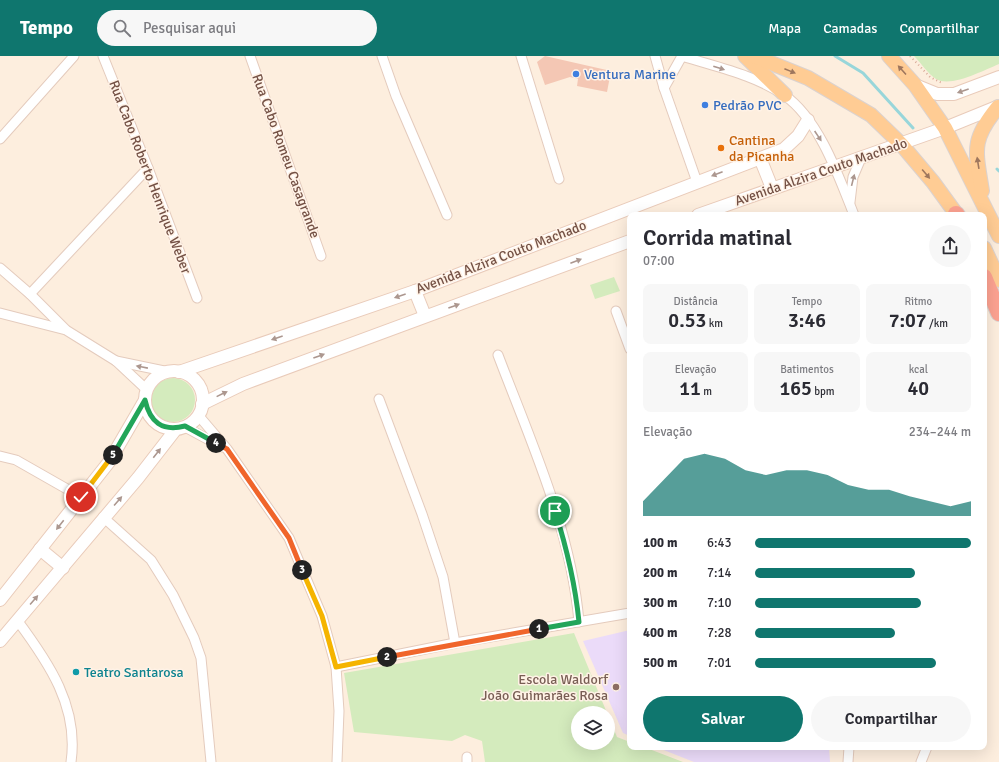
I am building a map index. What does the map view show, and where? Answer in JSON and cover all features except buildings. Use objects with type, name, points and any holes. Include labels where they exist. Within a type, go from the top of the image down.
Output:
[{"type":"highway","points":[[987,284],[999,314]]},
{"type":"main road","points":[[745,56],[785,95]]},
{"type":"main road","points":[[754,56],[808,78],[871,115],[901,144],[933,182],[955,212]]},
{"type":"main road","points":[[889,56],[915,85],[945,128],[999,236]]},
{"type":"main road","points":[[983,202],[976,152],[978,138],[984,124],[998,106]]},
{"type":"main road","points":[[987,254],[999,280]]},
{"type":"street","points":[[0,139],[74,56]]},
{"type":"street","name":"Rua Cabo Roberto Henrique Weber","points":[[103,56],[148,168],[197,298]]},
{"type":"street","name":"Rua Cabo Romeu Casagrande","points":[[250,56],[321,256]]},
{"type":"street","points":[[382,56],[396,96],[447,215]]},
{"type":"street","points":[[521,56],[559,179]]},
{"type":"street","points":[[655,56],[664,88],[697,182]]},
{"type":"street","points":[[664,88],[682,56],[757,80],[785,95],[799,108],[824,144],[853,212]]},
{"type":"street","points":[[915,85],[937,94],[954,94],[999,77]]},
{"type":"street","name":"Avenida Alzira Couto Machado","points":[[712,212],[772,188],[835,168],[945,128],[998,106]]},
{"type":"street","name":"Avenida Alzira Couto Machado","points":[[633,211],[697,182],[784,149],[792,143],[808,120]]},
{"type":"street","points":[[760,158],[772,188]]},
{"type":"street","points":[[850,203],[853,178],[861,158]]},
{"type":"street","points":[[30,294],[148,168]]},
{"type":"street","name":"Avenida Alzira Couto Machado","points":[[174,372],[415,291],[627,213]]},
{"type":"street","name":"Avenida Alzira Couto Machado","points":[[200,410],[243,384],[627,242]]},
{"type":"street","points":[[0,268],[30,294],[66,330],[116,361],[146,395],[147,412],[154,421],[164,427],[180,428],[227,449]]},
{"type":"street","points":[[415,291],[425,316]]},
{"type":"street","points":[[616,311],[627,341]]},
{"type":"street","points":[[0,313],[66,330]]},
{"type":"street","points":[[498,355],[541,468],[568,553],[576,587],[579,622]]},
{"type":"street","points":[[116,361],[188,375],[199,387],[200,410],[289,538],[322,616],[336,667],[339,710],[337,762]]},
{"type":"street","points":[[0,600],[109,462],[155,378],[174,372]]},
{"type":"street","points":[[379,399],[422,514],[443,577],[455,643]]},
{"type":"street","points":[[0,641],[180,428],[200,410]]},
{"type":"street","points":[[0,456],[16,460],[81,497]]},
{"type":"street","points":[[104,517],[151,560],[173,595],[194,638],[201,658],[211,762]]},
{"type":"street","points":[[40,549],[63,568]]},
{"type":"street","points":[[336,667],[455,643],[627,614]]},
{"type":"street","points":[[17,620],[39,650],[64,696],[73,729],[71,762]]},
{"type":"street","points":[[848,750],[848,762]]},
{"type":"street","points":[[921,762],[926,750]]},
{"type":"path","points":[[910,56],[930,77],[942,83],[947,83]]},
{"type":"shaded area","name":"Escola Waldorf João Guimarães Rosa","points":[[627,631],[627,735],[623,733],[615,715],[615,706],[611,706],[583,641]]},
{"type":"shaded area","points":[[664,750],[829,750],[830,762],[694,762]]},
{"type":"green space","points":[[914,56],[999,56],[999,64],[959,80],[942,81],[933,77]]},
{"type":"green space","points":[[614,277],[620,291],[595,299],[590,285]]},
{"type":"green space","points":[[169,378],[177,378],[182,379],[189,384],[194,391],[194,409],[189,416],[182,421],[169,422],[161,419],[154,412],[151,404],[151,396],[154,388],[161,381]]},
{"type":"green space","points":[[574,633],[604,706],[571,706],[571,750],[615,750],[615,732],[617,737],[627,741],[627,750],[652,750],[683,762],[485,762],[482,741],[465,735],[452,741],[354,732],[344,673]]},
{"type":"waterway","points":[[835,56],[863,73],[913,128]]},
{"type":"place","name":"Ventura Marine","points":[[576,74]]},
{"type":"place","name":"Pedrão PVC","points":[[705,105]]},
{"type":"place","name":"Cantina da Picanha","points":[[721,148]]},
{"type":"place","name":"Teatro Santarosa","points":[[76,672]]},
{"type":"place","name":"Escola Waldorf João Guimarães Rosa","points":[[616,687]]},
{"type":"route","points":[[81,497],[109,462],[145,400],[147,412],[154,421],[164,427],[176,429],[185,426],[227,449],[289,538],[322,616],[336,667],[455,643],[579,622],[576,587],[568,553],[555,511]]}]
